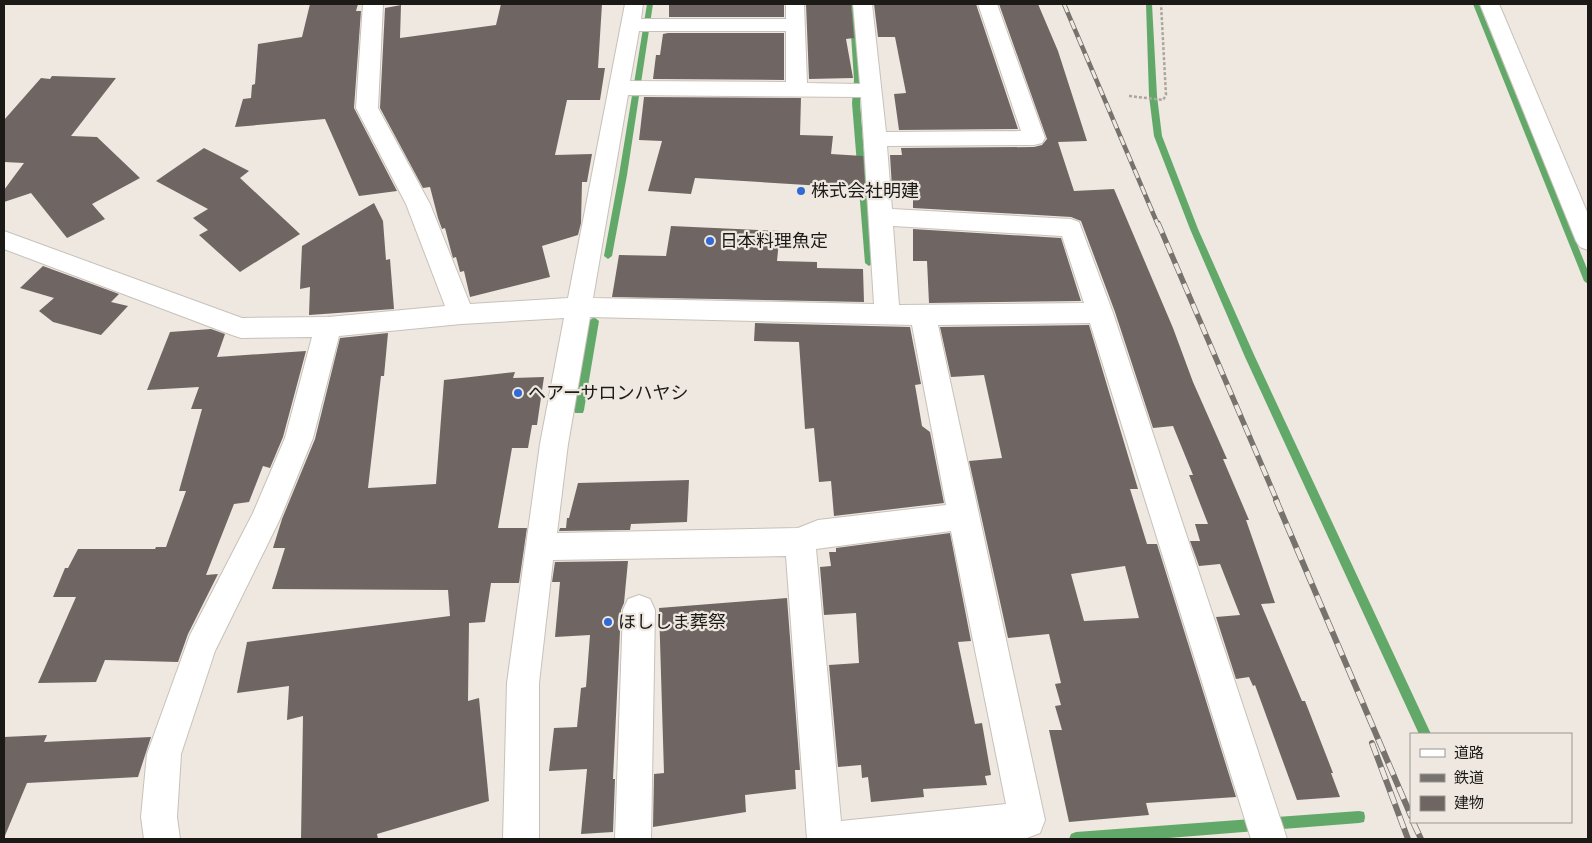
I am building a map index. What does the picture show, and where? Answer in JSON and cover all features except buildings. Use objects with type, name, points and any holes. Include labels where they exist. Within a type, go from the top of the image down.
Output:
[{"type":"street","points":[[373,4],[367,108],[418,204],[461,314]]},
{"type":"street","points":[[796,4],[797,89]]},
{"type":"street","points":[[863,4],[860,90],[876,139],[887,314]]},
{"type":"street","points":[[876,139],[1034,138],[988,4]]},
{"type":"street","points":[[1489,4],[1588,241]]},
{"type":"street","points":[[521,839],[523,683],[554,444],[580,307],[632,88],[640,20],[795,25]]},
{"type":"street","points":[[632,88],[860,90]]},
{"type":"street","points":[[882,217],[1070,228],[1100,313],[1264,823]]},
{"type":"street","points":[[4,240],[241,328],[328,327],[461,314],[580,307],[923,315],[1100,313]]},
{"type":"street","points":[[840,839],[1017,832],[1027,820],[923,315]]},
{"type":"street","points":[[162,839],[159,817],[164,754],[201,646],[265,519],[299,438],[328,327]]},
{"type":"street","points":[[540,547],[800,542],[818,534],[963,516]]},
{"type":"street","points":[[800,542],[825,839]]},
{"type":"street","points":[[633,839],[639,610]]},
{"type":"path","points":[[1129,96],[1163,100],[1166,96],[1161,4]]},
{"type":"waterway","points":[[608,256],[650,4]]},
{"type":"waterway","points":[[852,4],[858,80],[856,103],[869,263]]},
{"type":"waterway","points":[[1149,4],[1153,96],[1158,136],[1194,229],[1250,357],[1425,733]]},
{"type":"waterway","points":[[1476,4],[1588,281]]},
{"type":"waterway","points":[[579,410],[594,321]]},
{"type":"waterway","points":[[1076,839],[1359,817]]},
{"type":"railway","points":[[1064,4],[1158,225]]},
{"type":"railway","points":[[1158,223],[1277,501]]},
{"type":"railway","points":[[1276,500],[1410,814]]},
{"type":"railway","points":[[1372,743],[1408,839]]},
{"type":"railway","points":[[1413,823],[1421,839]]},
{"type":"place","name":"株式会社明建","points":[[801,191]]},
{"type":"place","name":"日本料理魚定","points":[[710,241]]},
{"type":"place","name":"ヘアーサロンハヤシ","points":[[518,393]]},
{"type":"place","name":"ほししま葬祭","points":[[608,622]]}]
